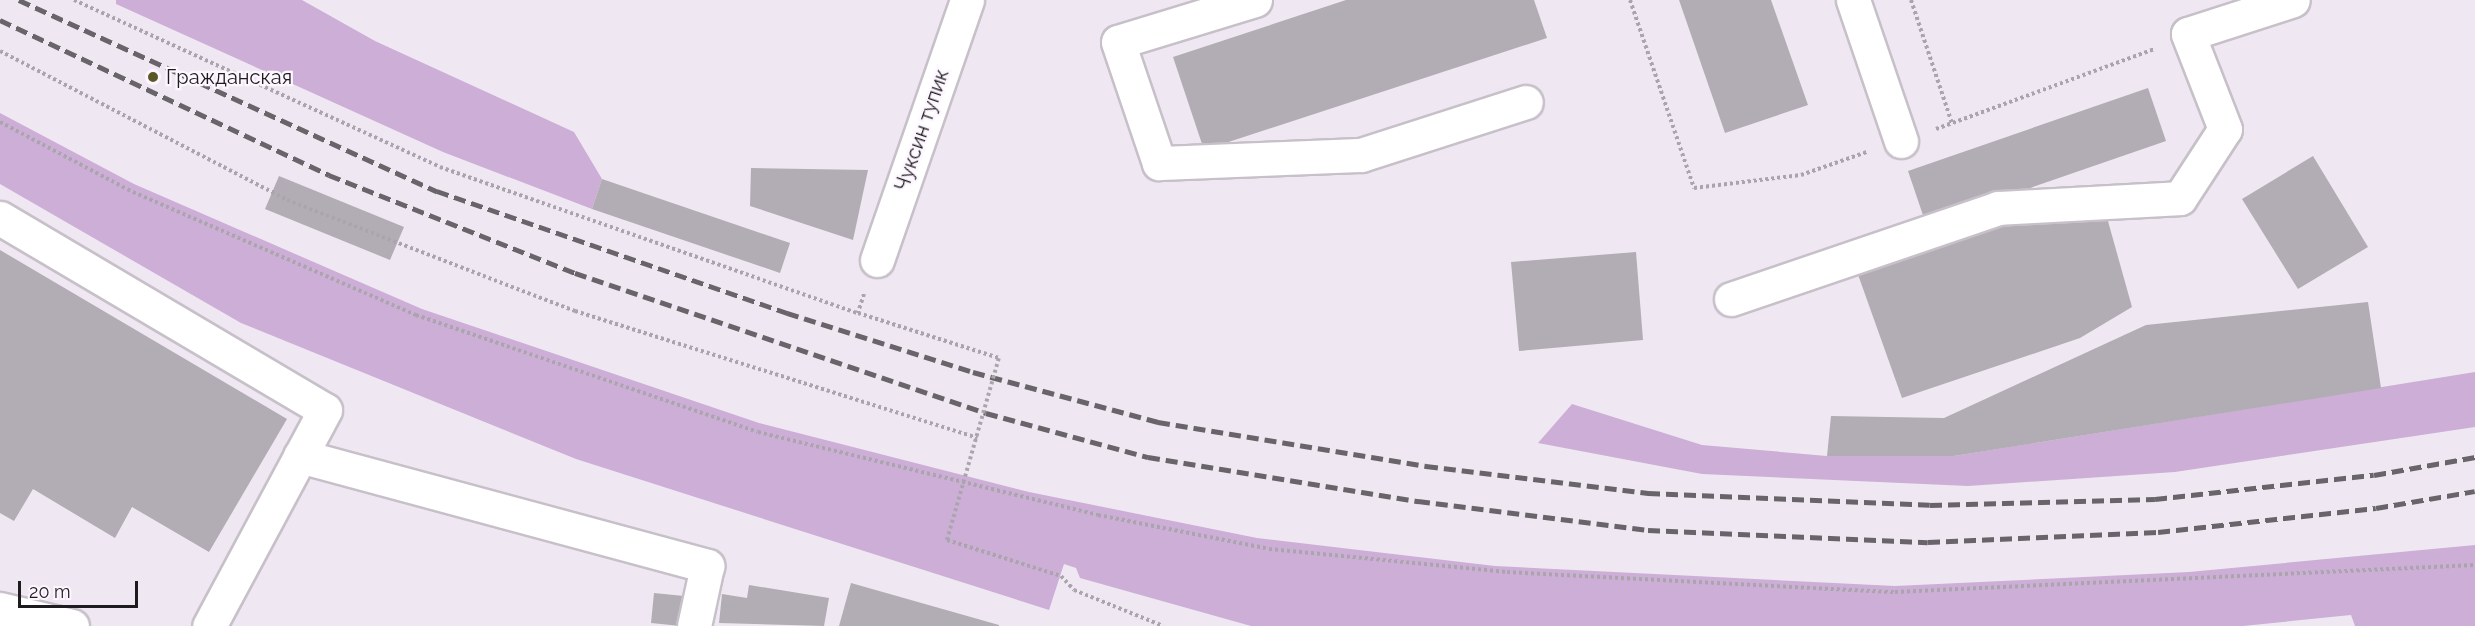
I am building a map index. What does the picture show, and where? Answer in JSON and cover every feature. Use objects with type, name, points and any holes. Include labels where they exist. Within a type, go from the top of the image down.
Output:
[{"type":"street","name":"Чуксин тупик","points":[[877,260],[967,0]]},
{"type":"street","points":[[1255,0],[1118,42],[1159,163],[1361,155],[1526,102]]},
{"type":"street","points":[[1853,0],[1901,141]]},
{"type":"street","points":[[1731,299],[1998,208],[2180,198],[2225,129],[2188,34],[2293,0]]},
{"type":"street","points":[[0,218],[325,410],[209,626]]},
{"type":"street","points":[[300,456],[707,566],[694,626]]},
{"type":"street","points":[[0,609],[72,626]]},
{"type":"path","points":[[74,0],[440,167],[897,327],[999,357],[947,540],[1061,576],[1074,590],[1163,626]]},
{"type":"path","points":[[1630,0],[1694,188],[1801,175],[2116,67],[2188,34]]},
{"type":"path","points":[[1911,0],[1952,123]]},
{"type":"path","points":[[0,51],[287,200],[575,311],[977,438]]},
{"type":"path","points":[[0,122],[133,192],[416,315],[758,432],[1098,515],[1269,549],[1507,572],[1894,592],[2475,565]]},
{"type":"path","points":[[858,313],[861,303]]},
{"type":"shaded area","points":[[116,0],[302,0],[375,41],[574,132],[602,179],[592,209],[443,152],[116,4]]},
{"type":"shaded area","points":[[0,113],[134,184],[422,309],[759,423],[1029,492],[1257,538],[1495,566],[1895,586],[2189,572],[2475,545],[2475,626],[2355,626],[2351,615],[2243,626],[1251,626],[1080,578],[1076,568],[1064,564],[1049,610],[576,459],[241,323],[0,184]]},
{"type":"shaded area","points":[[2475,372],[2475,427],[2175,472],[1968,486],[1702,474],[1538,443],[1572,404],[1702,445],[1827,456],[1954,456]]},
{"type":"building","points":[[1346,0],[1534,0],[1547,38],[1204,150],[1173,57]]},
{"type":"building","points":[[1679,0],[1771,0],[1808,105],[1725,133]]},
{"type":"building","points":[[2148,88],[2166,141],[1926,224],[1908,171]]},
{"type":"building","points":[[2313,156],[2368,247],[2298,289],[2242,199]]},
{"type":"building","points":[[751,168],[868,170],[853,240],[750,206]]},
{"type":"building","points":[[279,176],[404,227],[390,260],[265,209]]},
{"type":"building","points":[[602,179],[790,243],[780,273],[592,209]]},
{"type":"building","points":[[2106,214],[2132,307],[2080,338],[1902,398],[1856,269],[2002,221]]},
{"type":"building","points":[[0,250],[287,419],[209,552],[132,507],[115,538],[33,489],[14,521],[0,513]]},
{"type":"building","points":[[1636,252],[1643,340],[1519,351],[1511,262]]},
{"type":"building","points":[[2368,302],[2381,388],[1954,456],[1827,456],[1831,416],[1944,418],[2146,325]]},
{"type":"building","points":[[851,583],[999,625],[999,626],[839,626]]},
{"type":"building","points":[[749,585],[829,598],[824,626],[719,623],[722,594],[747,598]]},
{"type":"building","points":[[654,593],[684,596],[681,626],[651,623]]},
{"type":"railway","points":[[19,0],[437,191],[787,313],[973,372],[1158,422],[1426,466],[1648,493],[1930,505],[2155,499],[2374,475],[2475,457]]},
{"type":"railway","points":[[0,20],[329,175],[575,273],[986,413],[1148,457],[1418,501],[1648,530],[1928,542],[2158,532],[2376,508],[2475,491]]},
{"type":"place","name":"Гражданская","points":[[153,77]]}]
